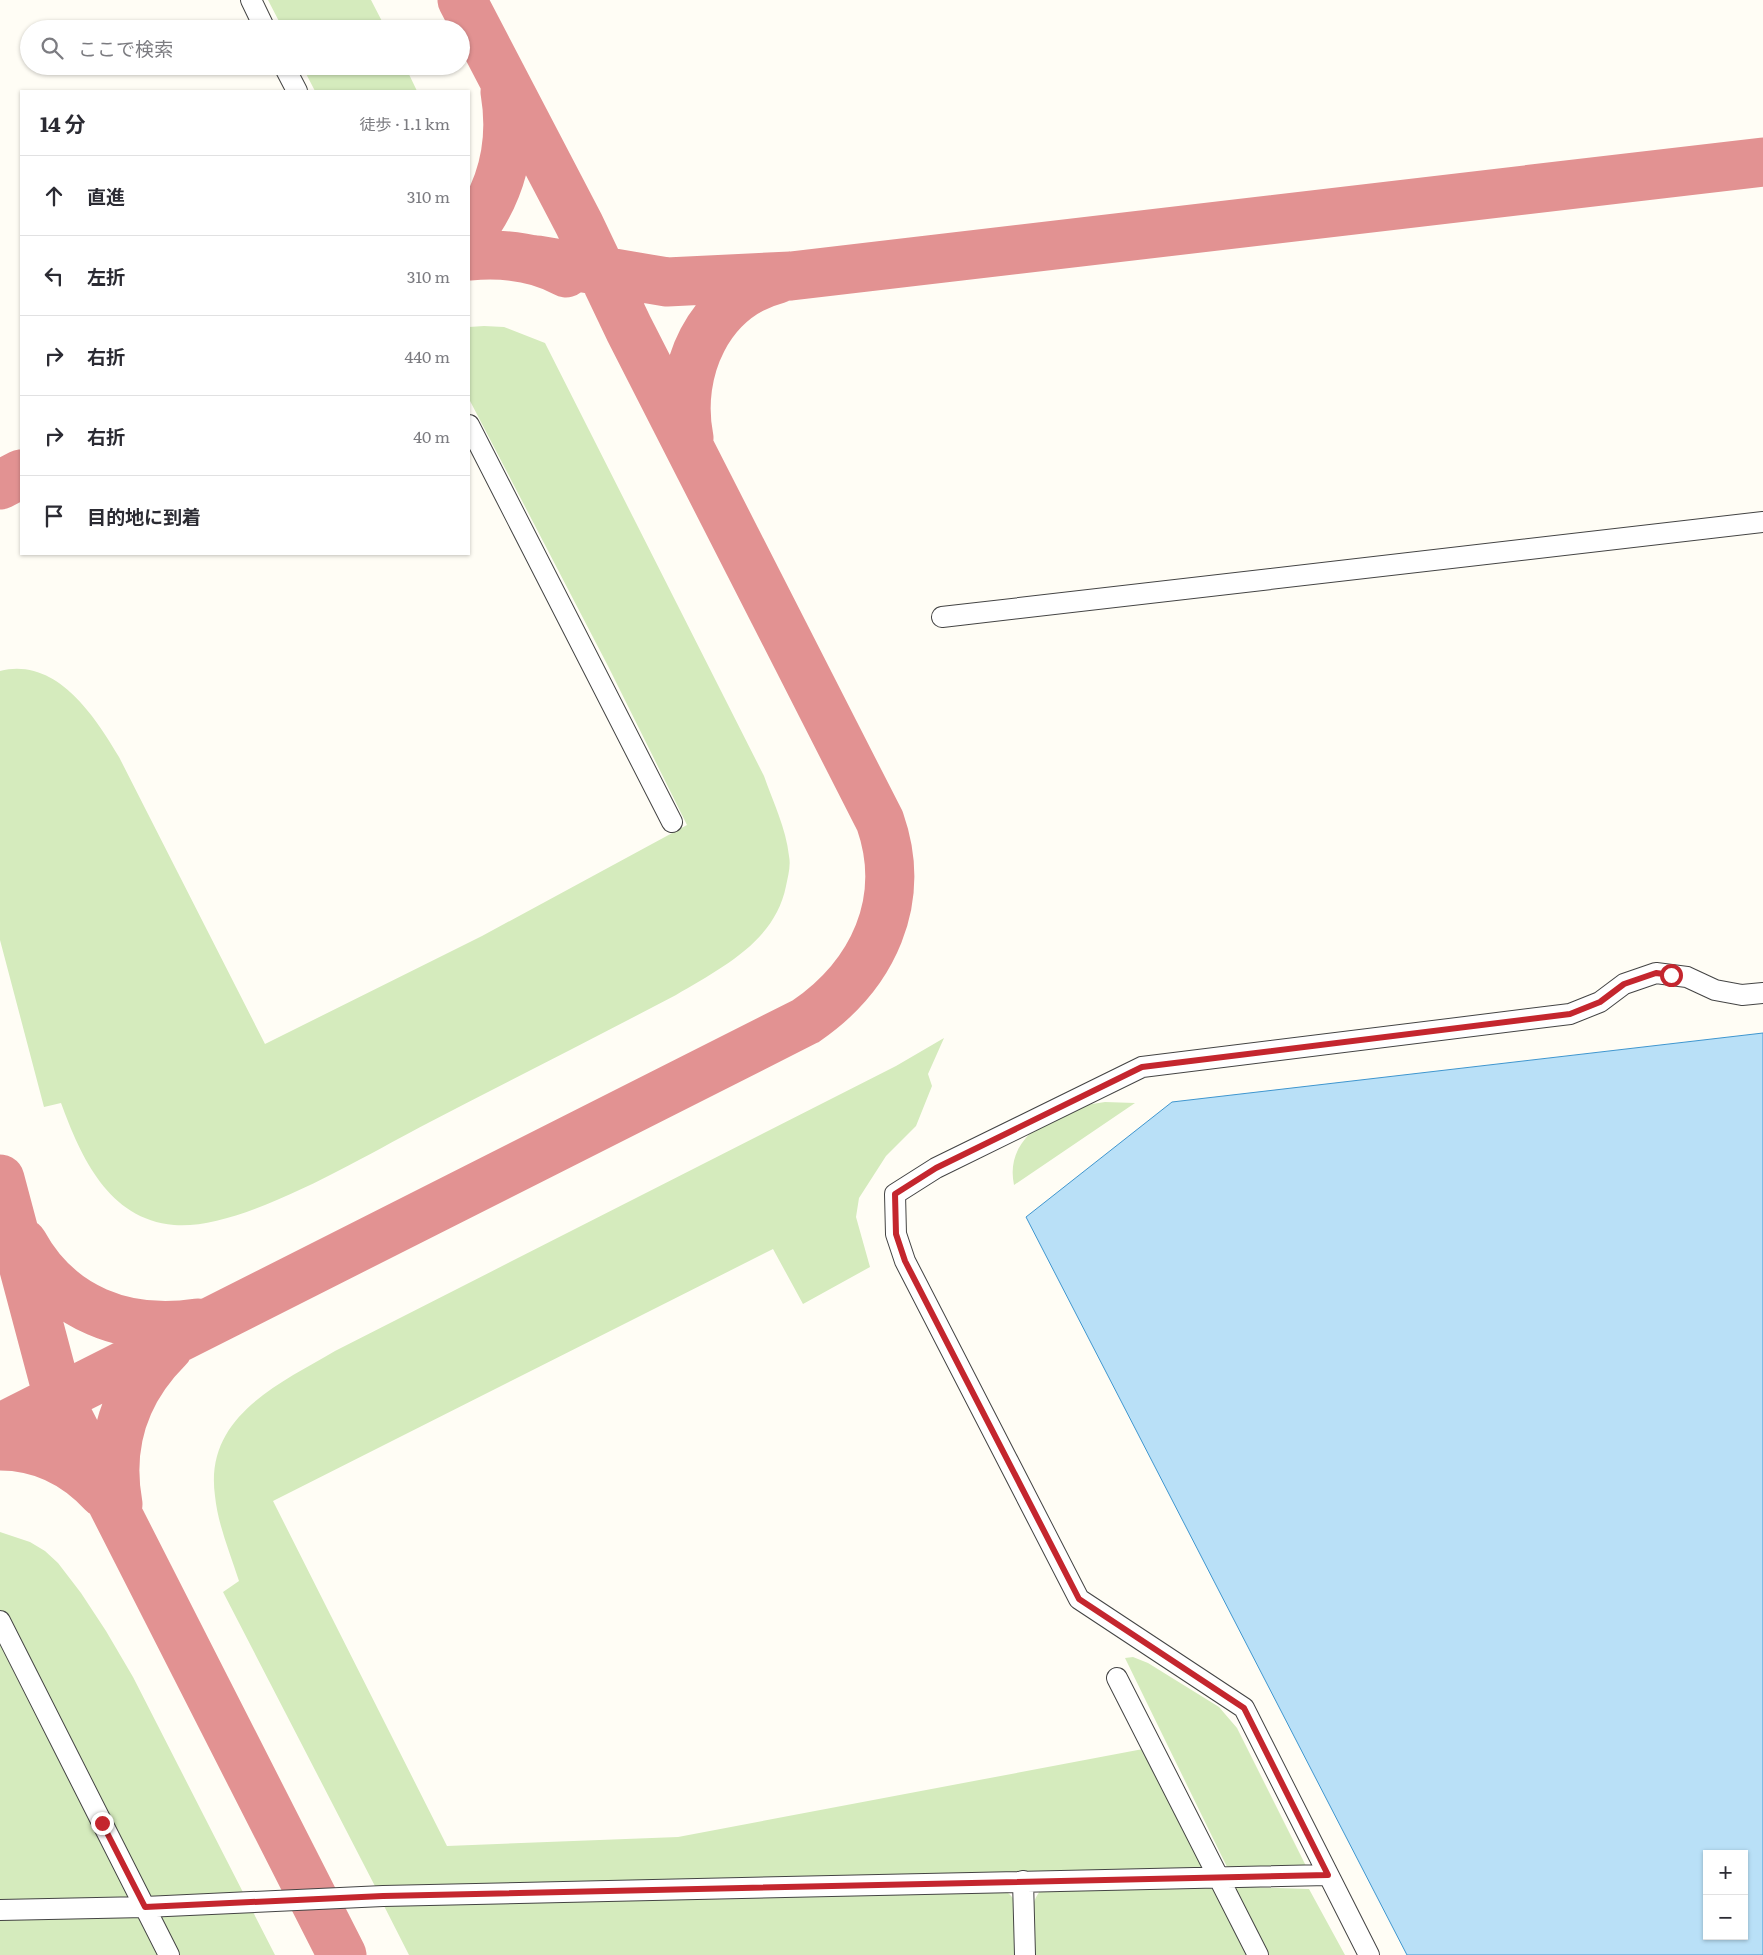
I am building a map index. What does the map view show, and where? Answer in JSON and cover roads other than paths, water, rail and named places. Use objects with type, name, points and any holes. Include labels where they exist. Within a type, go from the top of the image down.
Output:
[{"type":"lane","points":[[251,0],[261,20]]},
{"type":"lane","points":[[289,75],[296,90]]},
{"type":"lane","points":[[470,426],[672,822]]},
{"type":"lane","points":[[942,617],[1763,522]]},
{"type":"lane","points":[[1369,1955],[1244,1708],[1079,1599],[905,1261],[896,1234],[895,1194],[930,1171],[1142,1067],[1570,1014],[1600,1002],[1624,984],[1656,973],[1687,977],[1715,990],[1742,995],[1763,993]]},
{"type":"lane","points":[[0,1621],[169,1955]]},
{"type":"lane","points":[[1117,1678],[1258,1955]]},
{"type":"lane","points":[[0,1910],[145,1907],[383,1896],[1328,1875]]},
{"type":"lane","points":[[1023,1881],[1025,1955]]},
{"type":"water","points":[[1763,1033],[1763,1955],[1407,1955],[1026,1217],[1172,1102]]}]
